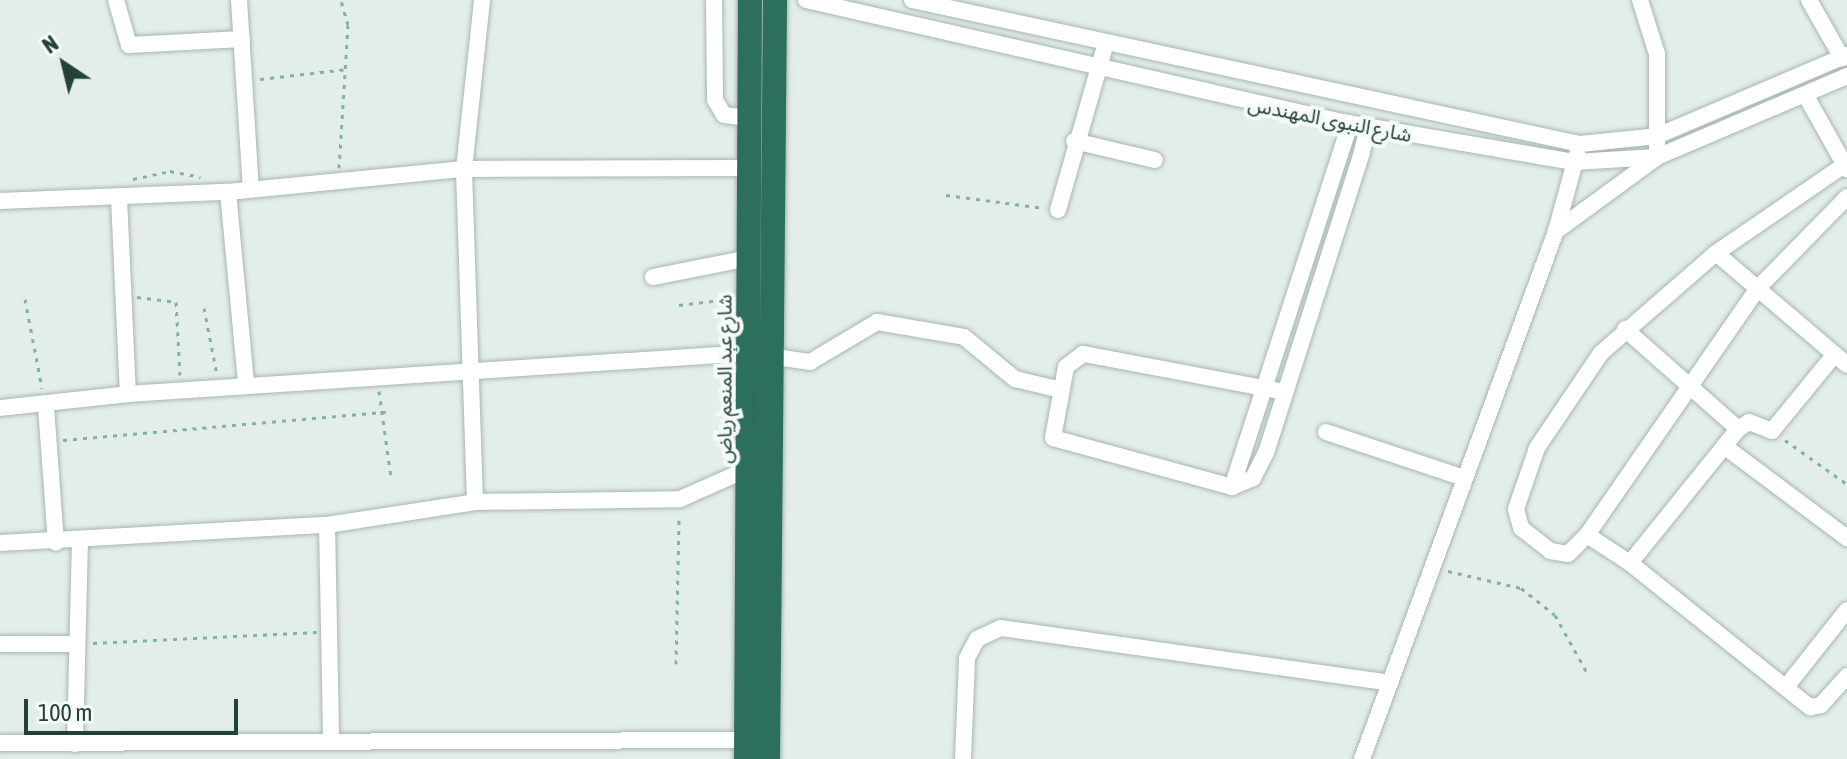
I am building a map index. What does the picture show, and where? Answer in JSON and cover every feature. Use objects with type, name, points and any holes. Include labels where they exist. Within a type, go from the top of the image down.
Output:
[{"type":"highway","name":"شارع عبد المنعم رياض","points":[[746,749],[748,469],[760,354],[749,297],[761,258],[750,168],[750,0]]},
{"type":"highway","name":"شارع عبد المنعم رياض","points":[[768,759],[760,354],[761,258],[775,0]]},
{"type":"street","points":[[116,0],[129,45],[242,39]]},
{"type":"street","points":[[239,0],[251,189]]},
{"type":"street","points":[[475,502],[464,169],[482,0]]},
{"type":"street","points":[[714,0],[715,100],[724,115],[750,118]]},
{"type":"street","name":"شارع النبوى المهندس","points":[[806,0],[1098,70],[1346,123],[1574,162],[1657,157],[1847,76]]},
{"type":"street","name":"شارع النبوى المهندس","points":[[912,0],[1347,99],[1580,144],[1657,136],[1845,56]]},
{"type":"street","points":[[1809,0],[1845,56]]},
{"type":"street","points":[[1556,231],[1657,157],[1657,54],[1642,1]]},
{"type":"street","points":[[1058,210],[1074,141],[1106,43]]},
{"type":"street","points":[[1806,96],[1846,165],[1716,253],[1625,329],[1557,413],[1516,509],[1521,528],[1550,551],[1568,554],[1587,535],[1758,288],[1847,197]]},
{"type":"street","points":[[1285,392],[1083,354],[1070,362],[1061,390],[1057,444],[1232,487],[1258,470],[1285,392],[1313,278],[1346,123],[1347,99]]},
{"type":"street","points":[[1432,139],[1437,117]]},
{"type":"street","points":[[1232,487],[1266,388],[1313,278],[1368,127]]},
{"type":"street","points":[[1074,141],[1155,160]]},
{"type":"street","points":[[1362,759],[1556,231],[1580,144]]},
{"type":"street","points":[[0,201],[228,192],[338,176],[464,169],[750,168]]},
{"type":"street","points":[[228,192],[246,383]]},
{"type":"street","points":[[119,198],[128,394]]},
{"type":"street","points":[[1630,563],[1738,429],[1749,422],[1772,431],[1841,360],[1716,253]]},
{"type":"street","points":[[653,277],[761,258]]},
{"type":"street","points":[[0,408],[46,407],[180,387],[470,368],[760,354],[810,362],[859,326],[921,327],[980,343],[1015,379],[1061,390]]},
{"type":"street","points":[[1625,329],[1738,429]]},
{"type":"street","points":[[46,407],[56,543]]},
{"type":"street","points":[[1326,432],[1464,478]]},
{"type":"street","points":[[1724,446],[1847,538]]},
{"type":"street","points":[[0,543],[80,543],[327,525],[475,502],[680,499],[748,469]]},
{"type":"street","points":[[327,525],[331,739]]},
{"type":"street","points":[[1587,535],[1630,563],[1815,708],[1847,676]]},
{"type":"street","points":[[75,744],[80,543]]},
{"type":"street","points":[[1786,687],[1847,610]]},
{"type":"street","points":[[963,759],[967,658],[977,639],[1001,628],[1390,683]]},
{"type":"street","points":[[0,644],[77,644]]},
{"type":"street","points":[[0,743],[331,739],[746,749]]},
{"type":"path","points":[[338,176],[347,69],[341,0]]},
{"type":"path","points":[[245,79],[347,69]]},
{"type":"path","points":[[946,195],[1058,210]]},
{"type":"path","points":[[122,295],[176,302],[180,387]]},
{"type":"path","points":[[679,305],[749,297]]},
{"type":"path","points":[[25,299],[46,407]]},
{"type":"path","points":[[204,308],[219,384]]},
{"type":"path","points":[[374,376],[386,412],[391,478]]},
{"type":"path","points":[[48,442],[386,412]]},
{"type":"path","points":[[1772,431],[1847,483]]},
{"type":"path","points":[[676,664],[680,499]]},
{"type":"path","points":[[1433,567],[1521,588],[1555,615],[1589,676]]},
{"type":"path","points":[[77,644],[330,632]]}]
